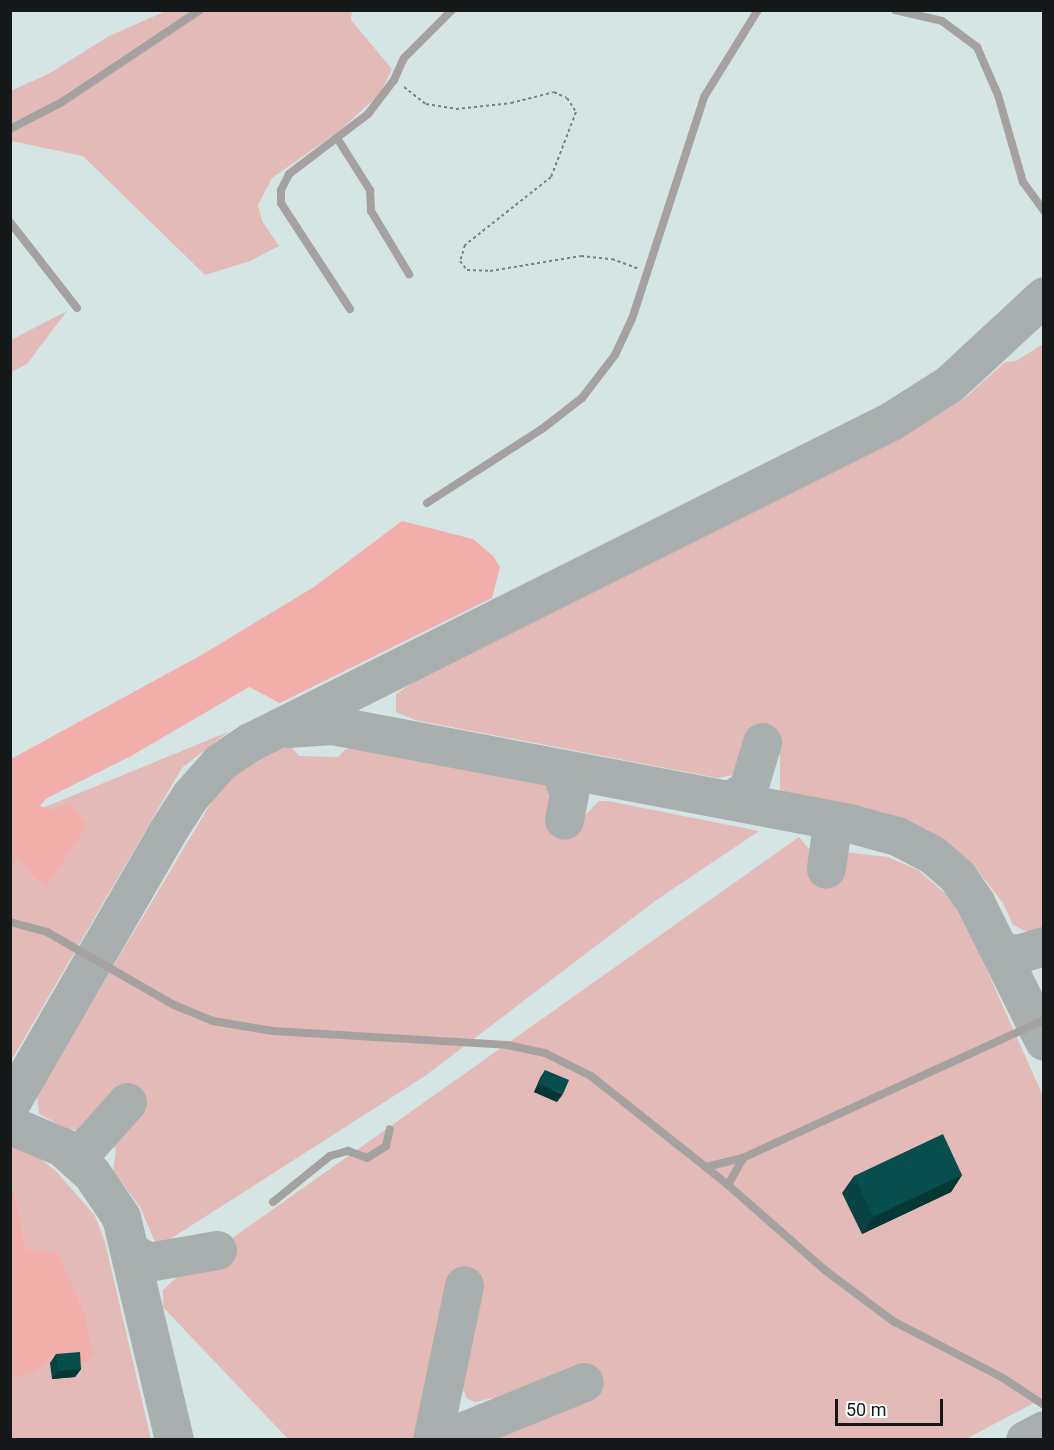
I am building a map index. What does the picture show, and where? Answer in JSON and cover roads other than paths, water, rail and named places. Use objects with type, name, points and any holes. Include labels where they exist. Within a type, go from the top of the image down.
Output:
[{"type":"lane","points":[[10,129],[71,96],[200,10]]},
{"type":"lane","points":[[350,309],[281,203],[281,190],[290,174],[368,114],[394,80],[404,58],[452,10]]},
{"type":"lane","points":[[427,503],[550,423],[582,398],[615,355],[632,319],[704,97],[758,10]]},
{"type":"lane","points":[[895,10],[942,21],[977,47],[998,95],[1023,182],[1044,211]]},
{"type":"lane","points":[[337,138],[370,190],[371,211],[409,274]]},
{"type":"lane","points":[[10,222],[77,308]]},
{"type":"lane","points":[[10,922],[47,932],[174,1005],[213,1021],[273,1031],[507,1045],[545,1053],[591,1076],[728,1185],[826,1271],[893,1321],[1003,1378],[1044,1406]]},
{"type":"lane","points":[[706,1167],[743,1158],[1044,1020]]},
{"type":"lane","points":[[273,1202],[330,1156],[348,1151],[367,1158],[386,1146],[390,1129]]},
{"type":"lane","points":[[728,1185],[743,1158]]}]
